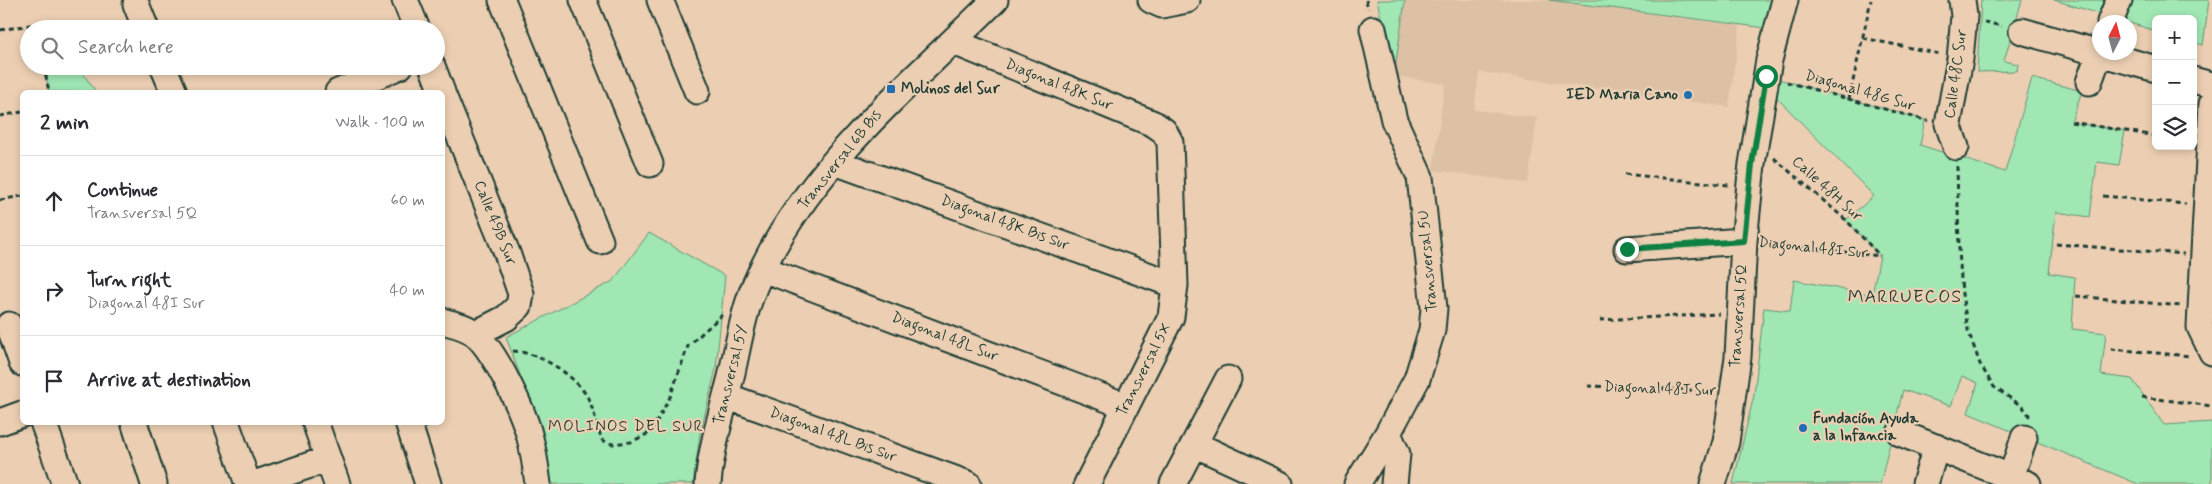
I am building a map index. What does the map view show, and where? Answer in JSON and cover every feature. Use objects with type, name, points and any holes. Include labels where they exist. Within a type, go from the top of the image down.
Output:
[{"type":"street","points":[[502,0],[600,241]]},
{"type":"street","points":[[582,0],[650,164]]},
{"type":"street","points":[[660,0],[697,91]]},
{"type":"street","name":"Transversal 6B Bis","points":[[763,269],[784,231],[835,162],[876,114],[954,42],[995,0]]},
{"type":"street","points":[[1156,2],[1187,0]]},
{"type":"street","name":"Transversal 5Q","points":[[1713,484],[1726,442],[1731,392],[1738,357],[1744,241],[1749,188],[1766,76],[1785,0]]},
{"type":"street","points":[[2113,15],[2119,0]]},
{"type":"street","points":[[410,1],[415,20]]},
{"type":"street","points":[[136,4],[142,20]]},
{"type":"street","name":"Calle 48C Sur","points":[[1952,135],[1963,8]]},
{"type":"street","name":"Transversal 5U","points":[[1357,484],[1417,380],[1432,330],[1434,308],[1420,177],[1394,120],[1373,29]]},
{"type":"street","points":[[2022,31],[2092,51]]},
{"type":"street","name":"Diagonal 48K Sur","points":[[954,42],[1154,124],[1164,131]]},
{"type":"street","points":[[2089,82],[2097,60]]},
{"type":"street","points":[[2124,60],[2152,68]]},
{"type":"street","points":[[167,75],[173,90]]},
{"type":"street","points":[[343,90],[379,75]]},
{"type":"street","name":"Calle 49B Sur","points":[[435,75],[441,90]]},
{"type":"street","points":[[2197,81],[2212,85]]},
{"type":"street","name":"Calle 49B Sur","points":[[445,100],[508,253],[521,294],[518,306],[481,342]]},
{"type":"street","points":[[2203,354],[2205,321],[2204,256],[2208,216],[2211,110]]},
{"type":"street","name":"Transversal 5X","points":[[1087,484],[1171,317],[1175,285],[1170,142],[1164,131]]},
{"type":"street","name":"Diagonal 48K Bis Sur","points":[[835,162],[1175,285]]},
{"type":"street","name":"Diagonal 48I Sur","points":[[1627,249],[1744,241]]},
{"type":"street","name":"Transversal 5Y","points":[[708,484],[726,396],[754,286],[763,269]]},
{"type":"street","name":"Diagonal 48L Sur","points":[[763,269],[1126,406]]},
{"type":"street","points":[[445,322],[458,325],[481,342],[496,361],[530,437],[538,484]]},
{"type":"street","points":[[10,325],[20,357]]},
{"type":"street","points":[[1173,484],[1228,379]]},
{"type":"street","name":"Diagonal 48L Bis Sur","points":[[726,396],[968,484]]},
{"type":"street","points":[[0,422],[20,415]]},
{"type":"street","points":[[44,425],[64,484]]},
{"type":"street","points":[[135,425],[154,484]]},
{"type":"street","points":[[227,425],[248,484]]},
{"type":"street","points":[[316,425],[337,484]]},
{"type":"street","points":[[409,425],[428,484]]},
{"type":"street","points":[[1388,433],[1397,454],[1394,484]]},
{"type":"street","points":[[1900,433],[2016,482],[2024,438]]},
{"type":"street","points":[[1194,444],[1280,484]]},
{"type":"street","points":[[1925,484],[1936,447]]},
{"type":"street","points":[[254,484],[328,459]]},
{"type":"path","points":[[1848,99],[1871,0]]},
{"type":"path","points":[[1963,8],[2022,31]]},
{"type":"path","points":[[0,30],[20,27]]},
{"type":"path","points":[[1863,38],[1960,58]]},
{"type":"path","points":[[46,75],[49,90]]},
{"type":"path","name":"Diagonal 48G Sur","points":[[1766,76],[1924,120],[1952,135]]},
{"type":"path","points":[[0,116],[20,112]]},
{"type":"path","points":[[2071,122],[2152,135]]},
{"type":"path","points":[[1952,135],[1962,294],[1968,330],[1980,364],[1994,387],[2023,406],[2029,415],[2024,438]]},
{"type":"path","name":"Calle 48H Sur","points":[[1756,142],[1846,220],[1880,256]]},
{"type":"path","points":[[1625,174],[1749,188]]},
{"type":"path","points":[[0,200],[20,196]]},
{"type":"path","points":[[2103,196],[2208,216]]},
{"type":"path","name":"Diagonal 48I Sur","points":[[1744,241],[1880,256]]},
{"type":"path","points":[[2056,244],[2204,256]]},
{"type":"path","points":[[2076,296],[2205,321]]},
{"type":"path","points":[[481,342],[539,356],[567,375],[587,397],[602,440],[612,444],[631,442],[651,432],[660,418],[688,346],[727,310]]},
{"type":"path","points":[[1600,320],[1740,313]]},
{"type":"path","points":[[2111,349],[2203,354]]},
{"type":"path","name":"Diagonal 48J Sur","points":[[1588,386],[1731,392]]},
{"type":"path","points":[[2142,397],[2212,406]]},
{"type":"shaded area","name":"IED Maria Cano","points":[[1405,0],[1549,0],[1740,26],[1729,107],[1479,72],[1474,110],[1537,118],[1528,183],[1433,170],[1445,84],[1394,76]]},
{"type":"green space","points":[[1377,0],[1405,0],[1394,76]]},
{"type":"green space","points":[[1549,0],[1773,0],[1766,28]]},
{"type":"green space","points":[[1981,0],[2022,0],[2004,61],[2018,64],[2017,71],[1977,72]]},
{"type":"green space","points":[[2054,0],[2209,0],[2203,45],[2197,43],[2197,15],[2152,15],[2152,30],[2137,25],[2137,15],[2103,15]]},
{"type":"green space","points":[[46,75],[84,75],[95,90],[49,90]]},
{"type":"green space","points":[[1775,78],[1925,120],[1920,145],[2005,172],[2032,78],[2082,91],[2071,122],[2125,131],[2119,165],[2097,162],[2090,217],[2056,212],[2049,273],[2075,277],[2072,329],[2106,333],[2101,375],[2132,379],[2164,425],[2212,422],[2212,484],[2138,484],[1968,413],[1978,383],[1962,376],[1951,406],[1903,390],[1880,484],[1733,484],[1754,395],[1764,308],[1790,311],[1794,280],[1872,295],[1880,256],[1846,220],[1874,196],[1773,94]]},
{"type":"green space","points":[[649,233],[725,276],[716,369],[700,434],[693,484],[545,484],[531,405],[506,337],[613,281]]},
{"type":"place","name":"Molinos del Sur","points":[[891,89]]},
{"type":"place","name":"IED Maria Cano","points":[[1688,95]]},
{"type":"place","name":"Fundación Ayuda a la Infancia","points":[[1803,428]]},
{"type":"district","name":"MARRUECOS","points":[[1905,297]]},
{"type":"district","name":"MOLINOS DEL SUR","points":[[626,426]]},
{"type":"route","points":[[1627,249],[1744,241],[1752,164],[1766,76]]}]
